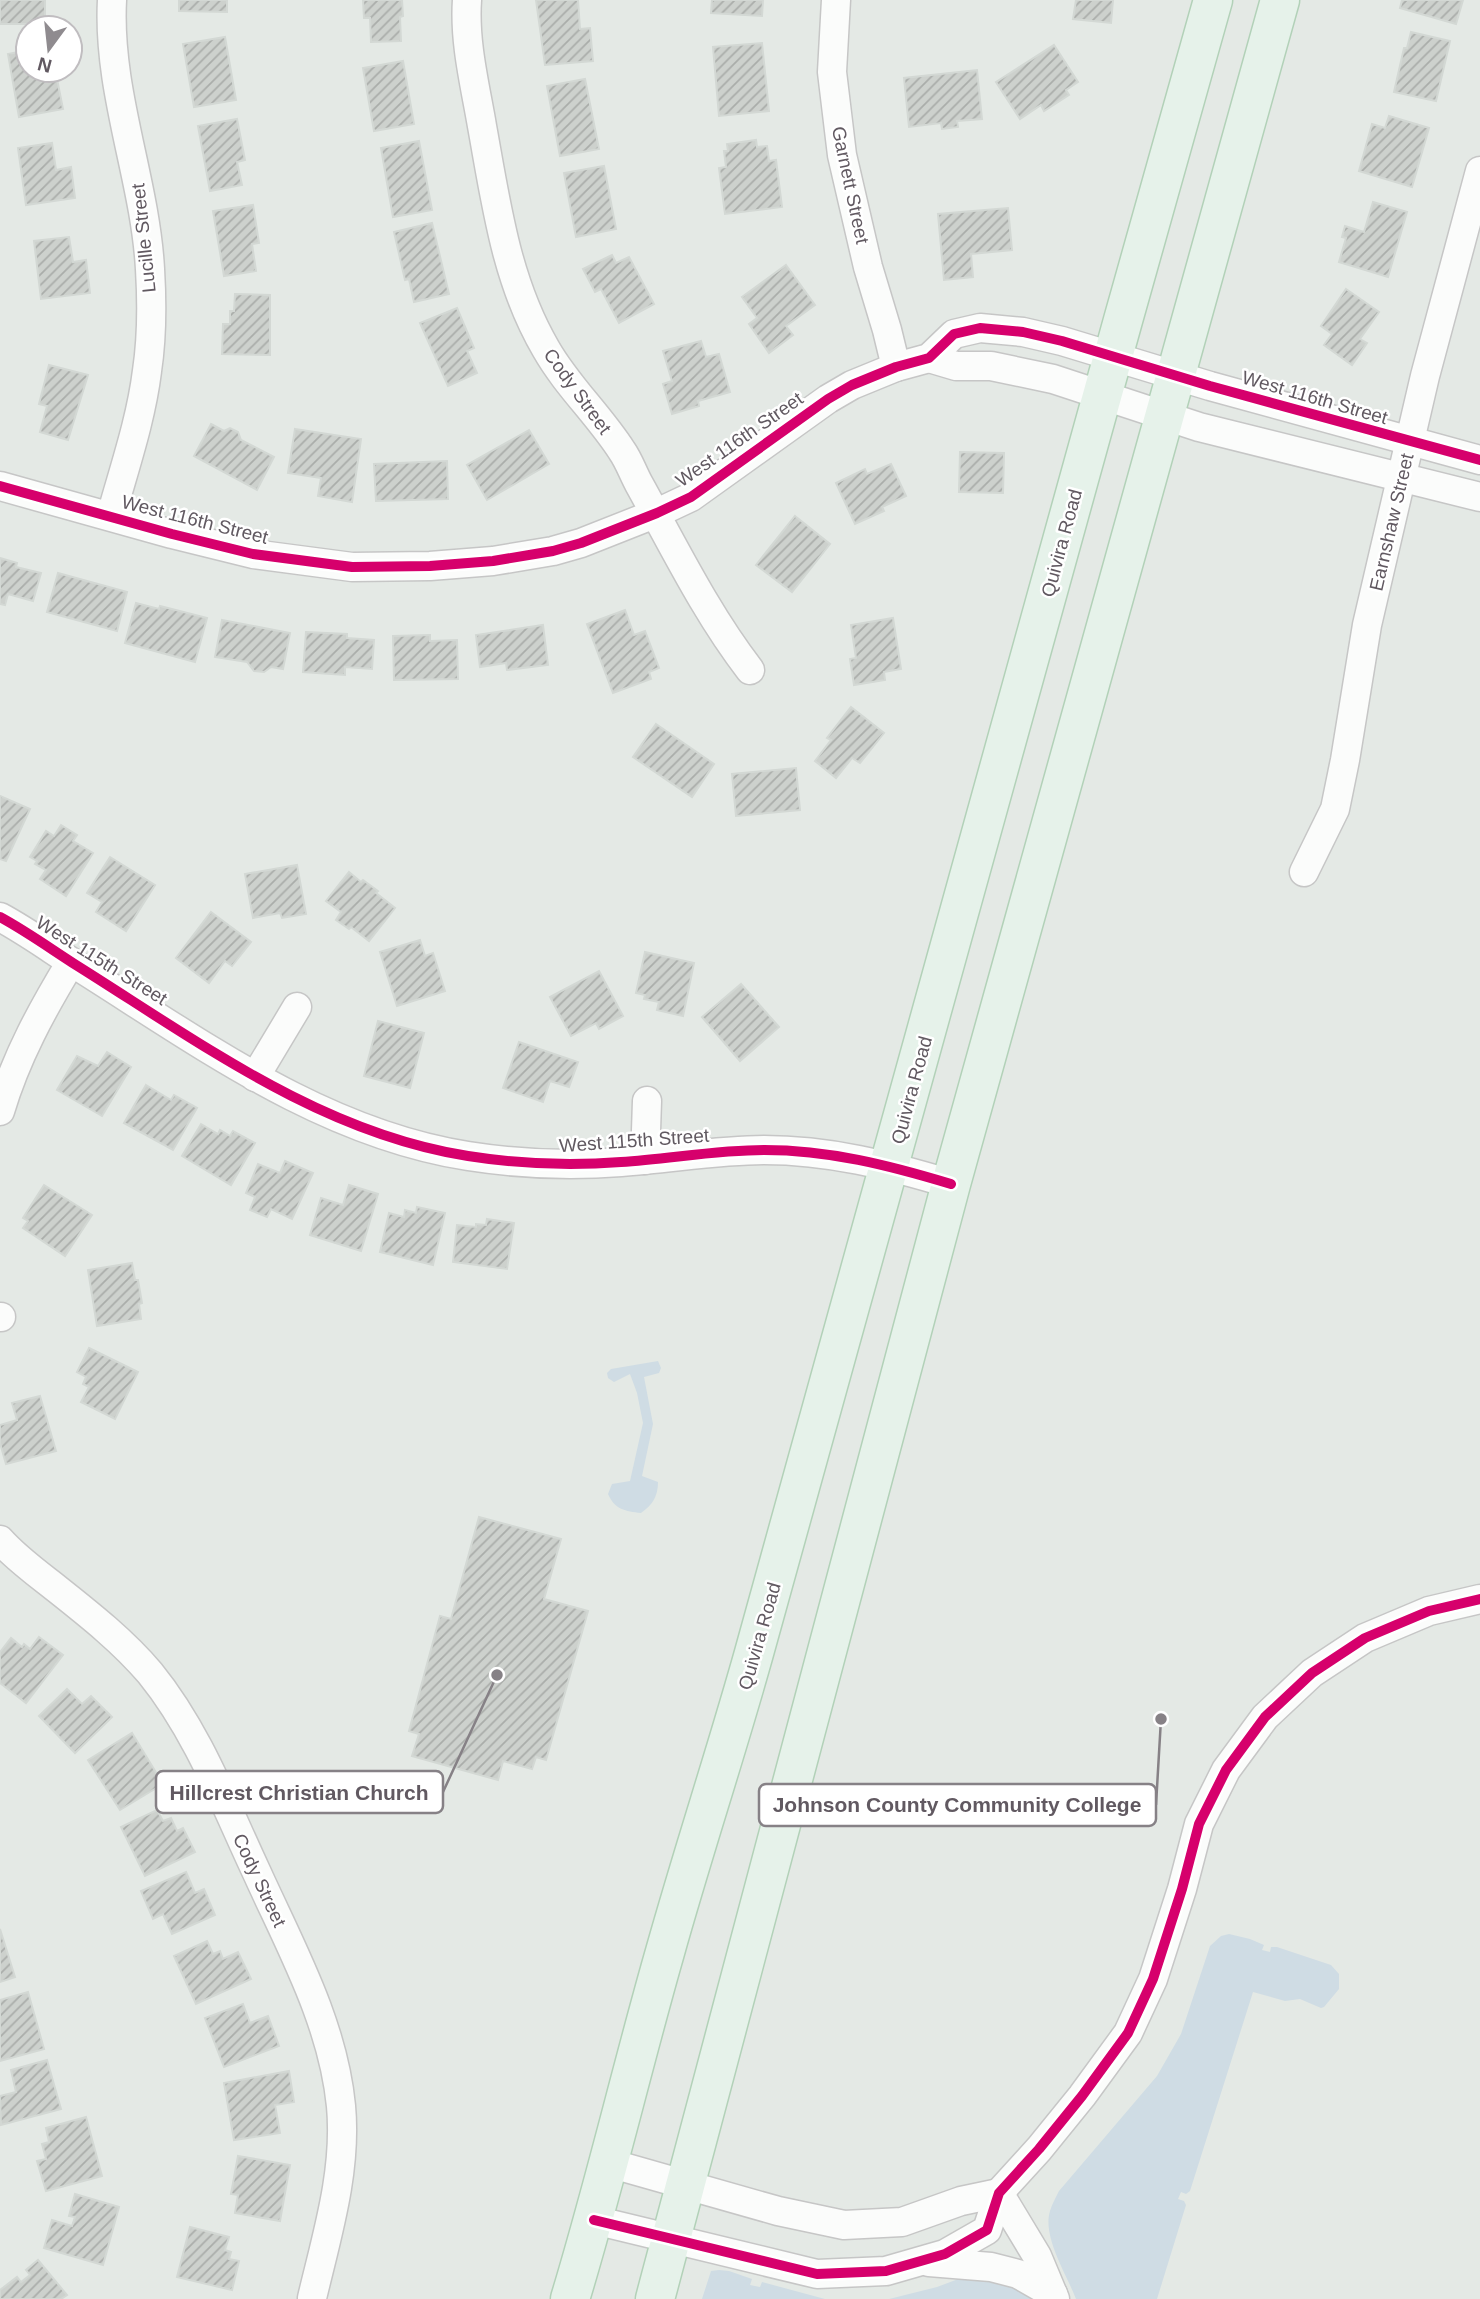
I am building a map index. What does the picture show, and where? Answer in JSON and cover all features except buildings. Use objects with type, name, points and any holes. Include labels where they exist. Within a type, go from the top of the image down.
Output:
[{"type":"main road","name":"Quivira Road","points":[[570,2299],[594,2220],[665,1952],[751,1664],[891,1166],[1112,356],[1213,0]]},
{"type":"main road","points":[[655,2299],[951,1184],[1280,0]]},
{"type":"street","name":"Lucille Street","points":[[111,516],[139,413],[147,370],[150,320],[150,269],[115,66],[111,19],[113,0]]},
{"type":"street","name":"Cody Street","points":[[467,0],[472,70],[500,231],[523,304],[544,347],[561,373],[622,452],[704,604],[727,641],[750,670]]},
{"type":"street","name":"Garnett Street","points":[[836,0],[832,72],[842,155],[895,367]]},
{"type":"street","name":"Earnshaw Street","points":[[1304,872],[1335,809],[1367,625],[1409,442],[1480,171]]},
{"type":"street","name":"West 116th Street","points":[[0,486],[253,554],[352,566],[430,566],[493,561],[581,543],[691,497],[789,424],[828,399],[852,385],[895,367],[929,358],[954,334],[980,328],[1023,332],[1062,341],[1175,376],[1480,460]]},
{"type":"street","name":"West 116th Street","points":[[929,358],[956,366],[992,366],[1053,379],[1199,426],[1480,497]]},
{"type":"street","name":"West 115th Street","points":[[0,917],[255,1077],[346,1122],[418,1146],[468,1156],[544,1164],[645,1160],[715,1152],[765,1150],[826,1154],[891,1166],[951,1184]]},
{"type":"street","points":[[0,1111],[24,1045],[71,962]]},
{"type":"street","points":[[255,1077],[297,1007]]},
{"type":"street","name":"West 115th Street","points":[[645,1160],[647,1101]]},
{"type":"street","name":"Cody Street","points":[[0,1539],[107,1629],[167,1695],[198,1745],[316,2004],[332,2050],[338,2078],[342,2136],[333,2211],[312,2298]]},
{"type":"street","points":[[594,2220],[817,2274],[886,2271],[945,2254],[987,2230],[999,2193],[1039,2149],[1128,2033],[1153,1979],[1182,1889],[1199,1824],[1226,1770],[1265,1717],[1311,1673],[1365,1638],[1429,1611],[1480,1599]]},
{"type":"street","points":[[609,2163],[778,2211],[844,2225],[902,2222],[961,2201],[999,2193]]},
{"type":"street","points":[[999,2193],[1037,2256],[1054,2297]]},
{"type":"street","points":[[918,2262],[992,2267],[1018,2274],[1054,2297]]},
{"type":"shaded area","points":[[658,1361],[661,1368],[659,1373],[644,1377],[653,1424],[642,1476],[658,1482],[657,1492],[651,1504],[641,1513],[617,1507],[608,1494],[612,1484],[630,1481],[643,1423],[630,1374],[614,1382],[608,1378],[607,1373],[611,1369]]},
{"type":"shaded area","points":[[1229,1934],[1264,1945],[1262,1950],[1270,1952],[1271,1947],[1277,1947],[1331,1965],[1339,1974],[1339,1989],[1321,2008],[1300,1999],[1285,2001],[1253,1992],[1190,2191],[1186,2194],[1181,2192],[1178,2199],[1186,2205],[1157,2299],[1076,2299],[1052,2244],[1048,2221],[1052,2206],[1059,2191],[1157,2076],[1181,2034],[1210,1946],[1221,1936]]},
{"type":"shaded area","points":[[719,2270],[752,2279],[750,2285],[760,2287],[762,2282],[825,2299],[702,2299],[711,2271]]},
{"type":"shaded area","points":[[998,2276],[1036,2299],[889,2299],[961,2278]]},
{"type":"cycle path","points":[[0,486],[253,554],[352,567],[430,566],[493,561],[553,551],[581,543],[691,497],[828,399],[852,385],[896,367],[929,358],[954,334],[980,328],[1023,332],[1062,341],[1210,386],[1480,460]]},
{"type":"cycle path","points":[[0,917],[263,1081],[362,1127],[414,1144],[487,1159],[564,1164],[621,1162],[728,1151],[788,1151],[858,1160],[951,1184]]},
{"type":"cycle path","points":[[594,2220],[817,2274],[886,2271],[945,2254],[987,2230],[999,2193],[1082,2096],[1128,2033],[1153,1979],[1182,1889],[1199,1824],[1226,1770],[1265,1717],[1312,1673],[1365,1638],[1429,1611],[1480,1599]]},
{"type":"place","name":"Hillcrest Christian Church","points":[[497,1675]]},
{"type":"place","name":"Johnson County Community College","points":[[1161,1719]]}]
